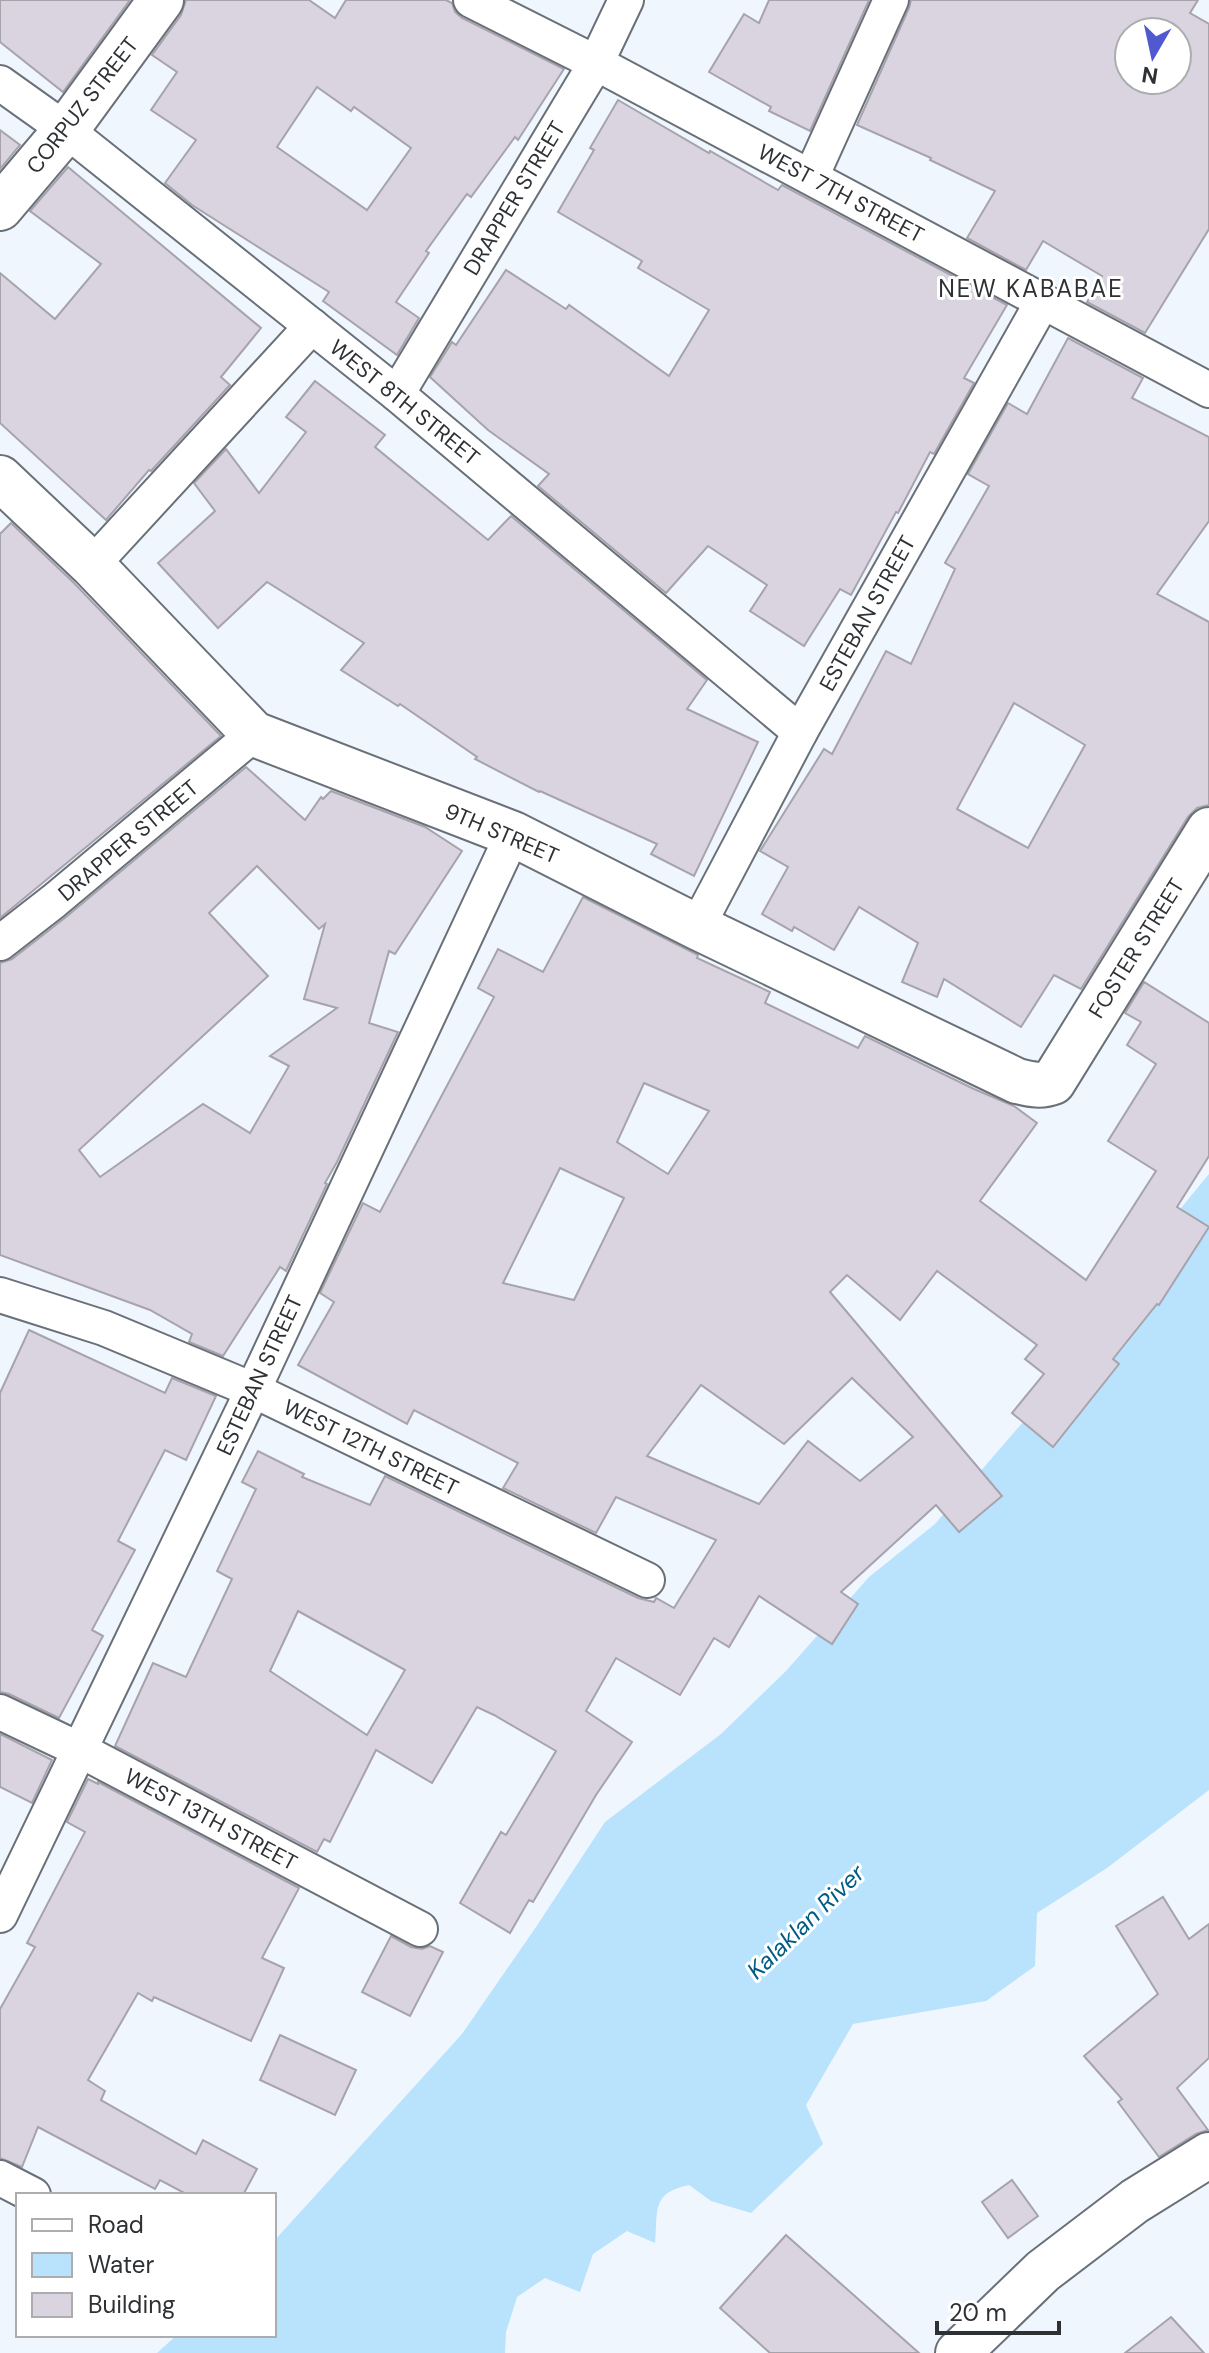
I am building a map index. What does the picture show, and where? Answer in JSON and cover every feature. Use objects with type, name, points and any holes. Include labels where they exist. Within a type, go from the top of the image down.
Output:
[{"type":"street","name":"CORPUZ STREET","points":[[0,208],[66,130],[161,0]]},
{"type":"street","name":"WEST 7TH STREET","points":[[471,0],[596,63],[1209,390]]},
{"type":"street","name":"DRAPPER STREET","points":[[397,394],[596,63],[626,0]]},
{"type":"street","points":[[811,177],[891,0]]},
{"type":"street","name":"WEST 8TH STREET","points":[[0,83],[66,130],[397,394],[800,732]]},
{"type":"street","name":"ESTEBAN STREET","points":[[697,927],[800,732],[1043,301]]},
{"type":"street","points":[[92,565],[312,326]]},
{"type":"street","name":"9TH STREET","points":[[0,478],[92,565],[254,734],[513,834],[697,927],[1017,1081],[1046,1085],[1053,1082],[1063,1065]]},
{"type":"street","name":"DRAPPER STREET","points":[[0,943],[254,734]]},
{"type":"street","name":"FOSTER STREET","points":[[1063,1065],[1209,830]]},
{"type":"street","name":"ESTEBAN STREET","points":[[0,1915],[253,1390],[513,834]]},
{"type":"street","name":"WEST 12TH STREET","points":[[0,1295],[104,1328],[253,1390],[647,1580]]},
{"type":"street","name":"WEST 13TH STREET","points":[[0,1712],[78,1749],[420,1929]]},
{"type":"street","points":[[958,2353],[1043,2271],[1135,2201],[1209,2155]]},
{"type":"street","points":[[0,2178],[29,2193]]},
{"type":"water","name":"Kalaklan River","points":[[1209,1174],[1209,1790],[1107,1868],[1037,1913],[1035,1966],[986,2001],[853,2024],[806,2105],[823,2144],[751,2213],[711,2201],[689,2185],[668,2193],[662,2198],[657,2212],[655,2243],[627,2231],[593,2254],[580,2292],[545,2278],[517,2297],[506,2332],[505,2353],[157,2353],[175,2337],[276,2337],[276,2239],[462,2034],[605,1822],[721,1734],[786,1671],[869,1577],[935,1524],[1086,1349],[1129,1271]]},
{"type":"building","points":[[0,0],[130,0],[63,92],[0,42]]},
{"type":"building","points":[[186,0],[309,0],[335,18],[346,0],[446,0],[452,3],[455,12],[462,18],[564,69],[518,140],[515,137],[471,197],[467,194],[426,251],[429,253],[396,302],[419,318],[397,355],[323,301],[329,292],[192,205],[165,183],[196,140],[151,110],[177,72],[152,55],[181,15]],"holes":[[[317,87],[351,111],[354,107],[411,148],[367,210],[277,147]]]},
{"type":"building","points":[[769,0],[869,0],[810,131],[769,111],[771,107],[709,72],[744,14],[759,23]]},
{"type":"building","points":[[911,0],[1198,0],[1190,13],[1209,24],[1209,229],[1145,333],[1087,302],[1102,276],[1043,241],[1026,270],[967,238],[995,191],[857,125]]},
{"type":"building","points":[[618,100],[778,190],[782,185],[1007,305],[964,378],[974,383],[934,454],[930,452],[851,595],[840,589],[804,646],[750,611],[767,585],[708,546],[666,593],[538,486],[549,474],[488,430],[430,377],[452,342],[456,345],[506,270],[566,309],[569,305],[669,376],[709,310],[638,268],[642,261],[558,212],[594,150],[590,148]]},
{"type":"building","points":[[0,130],[20,145],[0,169]]},
{"type":"building","points":[[68,167],[261,328],[221,377],[230,385],[106,520],[0,423],[0,273],[55,319],[101,264],[30,211]]},
{"type":"building","points":[[1068,338],[1143,378],[1132,398],[1209,437],[1209,521],[1157,594],[1209,622],[1209,805],[1197,808],[1188,817],[1081,989],[1054,975],[1021,1027],[944,979],[937,997],[902,982],[918,943],[859,907],[834,950],[794,927],[792,931],[762,914],[788,867],[760,851],[824,749],[832,754],[886,651],[911,664],[955,569],[945,563],[989,486],[968,474],[1008,403],[1027,414]],"holes":[[[1014,703],[1085,745],[1028,848],[957,809]]]},
{"type":"building","points":[[315,381],[385,435],[375,447],[488,540],[511,516],[707,680],[687,709],[758,742],[694,876],[651,854],[657,844],[539,792],[475,759],[477,757],[400,704],[398,706],[341,670],[364,643],[267,582],[218,628],[158,563],[215,511],[194,483],[226,449],[259,493],[306,432],[286,417]]},
{"type":"building","points":[[11,523],[74,583],[221,736],[0,918],[0,534]]},
{"type":"building","points":[[246,767],[305,820],[321,797],[323,799],[331,791],[425,827],[462,851],[395,954],[389,951],[369,1023],[398,1032],[286,1271],[280,1267],[223,1356],[189,1342],[192,1334],[150,1310],[0,1255],[0,963],[12,959]],"holes":[[[257,866],[319,929],[325,924],[304,999],[337,1008],[270,1056],[289,1066],[250,1133],[203,1104],[100,1177],[79,1150],[268,976],[209,913]]]},
{"type":"building","points":[[583,897],[698,955],[697,958],[770,992],[765,1003],[858,1048],[865,1036],[1014,1106],[1037,1123],[980,1201],[1086,1280],[1156,1171],[1108,1141],[1156,1064],[1127,1045],[1141,1022],[1125,1013],[1144,982],[1209,1023],[1209,1156],[1177,1207],[1209,1227],[1159,1305],[1113,1359],[1119,1364],[1053,1447],[1012,1413],[1044,1374],[1025,1359],[1037,1345],[937,1271],[900,1320],[847,1275],[830,1292],[1002,1496],[959,1532],[936,1505],[841,1592],[858,1604],[832,1644],[759,1596],[729,1647],[714,1638],[680,1695],[616,1658],[586,1711],[632,1742],[596,1795],[533,1902],[529,1900],[510,1933],[460,1903],[501,1832],[506,1835],[556,1751],[494,1715],[477,1707],[432,1783],[376,1750],[330,1842],[324,1839],[317,1852],[115,1746],[153,1663],[186,1677],[232,1579],[217,1571],[256,1489],[242,1482],[258,1451],[304,1474],[302,1477],[370,1505],[385,1476],[638,1598],[654,1602],[656,1598],[674,1608],[716,1540],[616,1497],[596,1533],[503,1488],[518,1463],[414,1410],[407,1424],[298,1365],[334,1302],[320,1293],[363,1203],[380,1212],[494,997],[478,988],[498,949],[543,972]],"holes":[[[644,1083],[709,1111],[668,1174],[617,1142]],[[560,1168],[624,1198],[574,1300],[503,1283]],[[852,1378],[913,1437],[860,1481],[808,1441],[759,1504],[647,1456],[701,1385],[784,1444]],[[298,1611],[405,1670],[367,1735],[270,1671]]]},
{"type":"building","points":[[29,1330],[165,1393],[172,1378],[216,1396],[186,1460],[165,1450],[118,1541],[135,1550],[92,1630],[103,1636],[59,1718],[0,1692],[0,1393]]},
{"type":"building","points":[[0,1734],[52,1760],[32,1803],[0,1787]]},
{"type":"building","points":[[88,1779],[299,1888],[262,1958],[284,1968],[251,2041],[154,1997],[152,2001],[138,1993],[88,2080],[105,2091],[101,2100],[196,2154],[203,2140],[257,2169],[244,2193],[184,2193],[160,2180],[155,2189],[38,2127],[22,2167],[0,2158],[0,2009],[35,1947],[27,1943],[85,1832],[67,1822]]},
{"type":"building","points":[[1163,1897],[1189,1939],[1209,1924],[1209,2058],[1177,2088],[1208,2130],[1159,2157],[1118,2102],[1122,2099],[1084,2056],[1158,1994],[1116,1926]]},
{"type":"building","points":[[391,1936],[411,1947],[422,1949],[430,1946],[443,1952],[410,2016],[362,1992]]},
{"type":"building","points":[[280,2035],[356,2070],[335,2115],[260,2080]]},
{"type":"building","points":[[1012,2180],[1038,2216],[1008,2238],[982,2202]]},
{"type":"building","points":[[786,2235],[919,2353],[770,2353],[720,2308]]},
{"type":"building","points":[[1171,2317],[1204,2353],[1125,2353]]},
{"type":"district","name":"NEW KABABAE","points":[[1031,289]]}]
